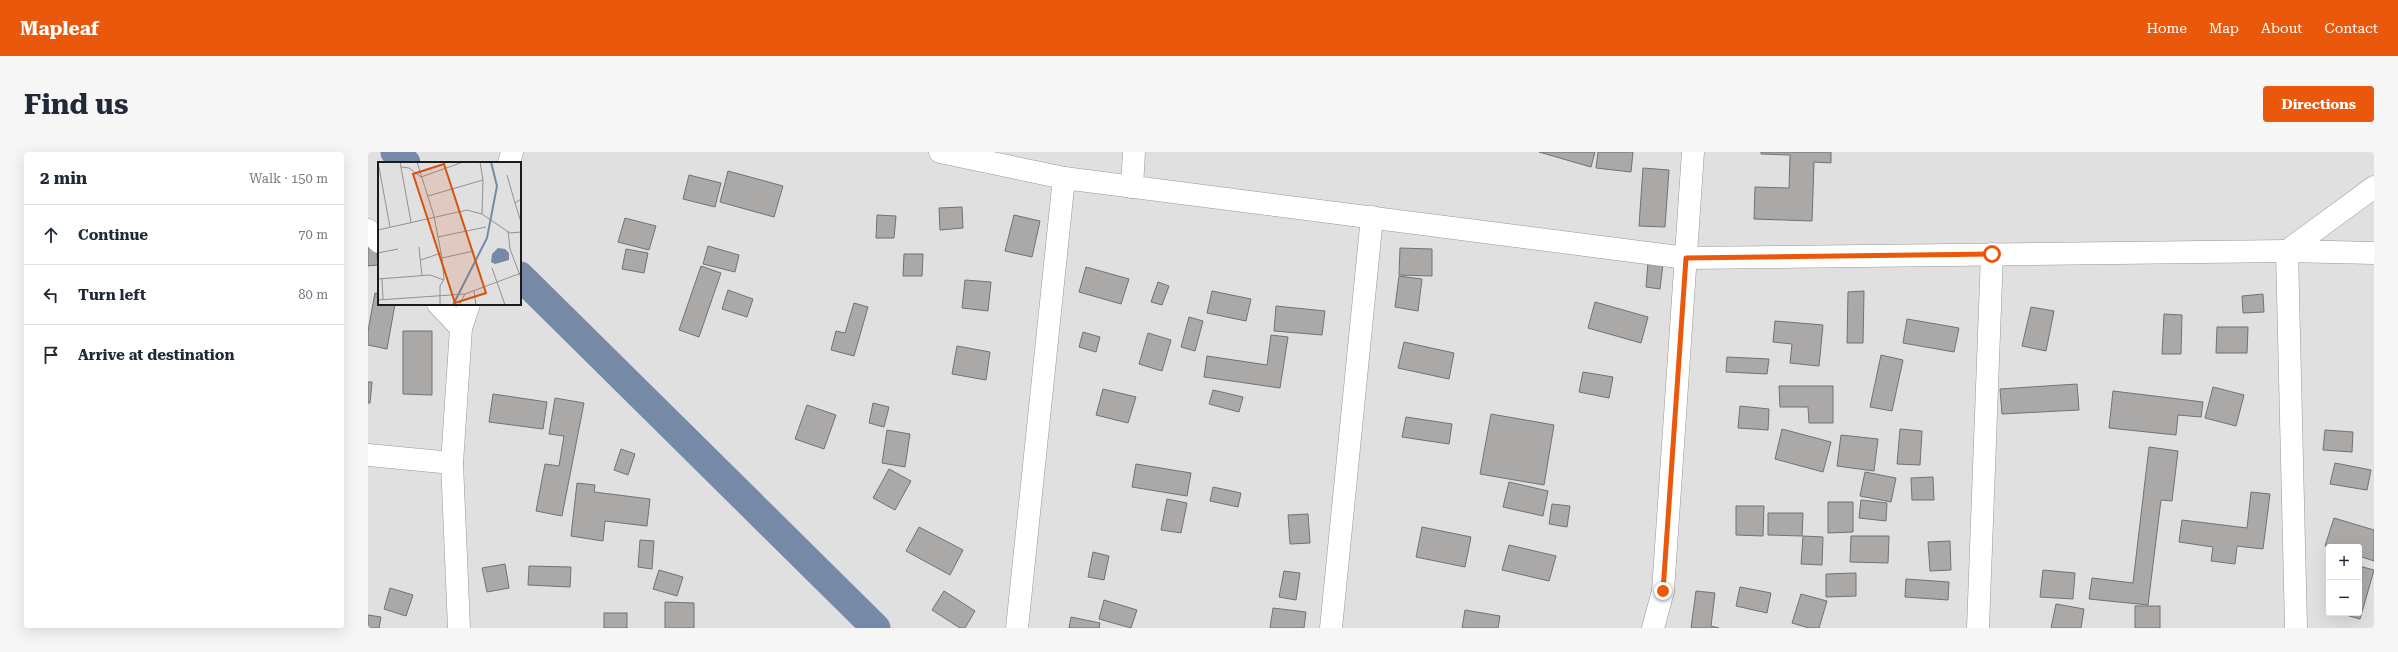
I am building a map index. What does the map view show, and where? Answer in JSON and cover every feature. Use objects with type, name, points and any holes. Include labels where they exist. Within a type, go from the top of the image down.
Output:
[{"type":"street","points":[[508,162],[512,152]]},
{"type":"street","points":[[940,152],[1064,178],[1686,258],[2287,251],[2374,254]]},
{"type":"street","points":[[1132,187],[1134,152]]},
{"type":"street","points":[[1653,628],[1663,591],[1693,152]]},
{"type":"street","points":[[1017,628],[1064,178]]},
{"type":"street","points":[[2287,251],[2374,186]]},
{"type":"street","points":[[1331,628],[1372,217]]},
{"type":"street","points":[[368,230],[378,241]]},
{"type":"street","points":[[2287,251],[2296,628]]},
{"type":"street","points":[[1978,628],[1992,254]]},
{"type":"street","points":[[439,305],[461,328]]},
{"type":"street","points":[[460,628],[452,463],[461,328],[469,305]]},
{"type":"street","points":[[368,455],[452,463]]},
{"type":"building","points":[[1539,152],[1595,152],[1591,167]]},
{"type":"building","points":[[1598,152],[1633,152],[1631,172],[1596,168]]},
{"type":"building","points":[[1761,152],[1831,152],[1831,163],[1814,162],[1812,221],[1754,219],[1755,187],[1789,188],[1790,155],[1761,154]]},
{"type":"building","points":[[1643,168],[1669,170],[1665,227],[1639,226]]},
{"type":"building","points":[[728,171],[783,186],[774,217],[720,202]]},
{"type":"building","points":[[689,175],[721,183],[715,207],[683,199]]},
{"type":"building","points":[[962,207],[963,228],[940,230],[939,208]]},
{"type":"building","points":[[877,215],[896,216],[894,238],[876,238]]},
{"type":"building","points":[[1014,215],[1040,221],[1032,257],[1005,251]]},
{"type":"building","points":[[625,218],[656,226],[649,250],[618,242]]},
{"type":"building","points":[[375,234],[378,265],[368,266],[368,235]]},
{"type":"building","points":[[708,246],[739,255],[735,272],[703,264]]},
{"type":"building","points":[[1400,248],[1432,249],[1432,276],[1399,275]]},
{"type":"building","points":[[626,249],[648,253],[644,273],[622,269]]},
{"type":"building","points":[[904,254],[923,254],[922,276],[903,276]]},
{"type":"building","points":[[1648,262],[1663,264],[1660,289],[1646,287]]},
{"type":"building","points":[[701,266],[721,273],[699,337],[679,330]]},
{"type":"building","points":[[1086,267],[1129,279],[1121,304],[1079,292]]},
{"type":"building","points":[[1399,276],[1422,279],[1418,311],[1395,307]]},
{"type":"building","points":[[965,280],[991,282],[988,311],[962,308]]},
{"type":"building","points":[[1158,282],[1169,286],[1162,305],[1151,302]]},
{"type":"building","points":[[728,290],[753,299],[747,317],[722,309]]},
{"type":"building","points":[[1212,291],[1251,299],[1246,321],[1207,313]]},
{"type":"building","points":[[1864,291],[1863,343],[1847,343],[1848,292]]},
{"type":"building","points":[[375,293],[378,294],[378,305],[395,305],[387,349],[368,345],[368,331]]},
{"type":"building","points":[[2263,294],[2264,312],[2243,313],[2242,296]]},
{"type":"building","points":[[1595,302],[1648,317],[1641,343],[1588,328]]},
{"type":"building","points":[[854,303],[868,307],[854,356],[831,350],[836,331],[845,333]]},
{"type":"building","points":[[1276,306],[1325,311],[1322,335],[1274,331]]},
{"type":"building","points":[[2031,307],[2054,311],[2046,351],[2022,346]]},
{"type":"building","points":[[2164,314],[2182,315],[2181,354],[2162,354]]},
{"type":"building","points":[[1189,317],[1203,321],[1195,351],[1181,347]]},
{"type":"building","points":[[1907,319],[1959,328],[1954,352],[1903,343]]},
{"type":"building","points":[[1775,321],[1823,325],[1819,366],[1790,363],[1792,344],[1773,342]]},
{"type":"building","points":[[2217,327],[2248,327],[2247,353],[2216,353]]},
{"type":"building","points":[[403,331],[432,331],[432,395],[403,394]]},
{"type":"building","points":[[1083,332],[1100,337],[1096,352],[1079,347]]},
{"type":"building","points":[[1148,333],[1171,340],[1162,371],[1139,364]]},
{"type":"building","points":[[1271,335],[1288,337],[1280,388],[1204,377],[1207,356],[1267,365]]},
{"type":"building","points":[[1404,342],[1454,353],[1449,379],[1398,368]]},
{"type":"building","points":[[957,346],[990,352],[986,380],[952,374]]},
{"type":"building","points":[[1881,355],[1903,360],[1892,411],[1870,407]]},
{"type":"building","points":[[1727,357],[1769,359],[1767,374],[1726,372]]},
{"type":"building","points":[[1583,372],[1613,377],[1609,398],[1579,392]]},
{"type":"building","points":[[368,382],[372,382],[370,403],[368,403]]},
{"type":"building","points":[[2077,384],[2079,410],[2002,414],[2000,389]]},
{"type":"building","points":[[1779,386],[1833,386],[1833,423],[1809,423],[1808,407],[1780,407]]},
{"type":"building","points":[[2213,387],[2244,395],[2236,426],[2205,418]]},
{"type":"building","points":[[1103,389],[1136,397],[1128,423],[1096,415]]},
{"type":"building","points":[[1213,390],[1243,397],[1239,412],[1209,404]]},
{"type":"building","points":[[2113,391],[2203,402],[2201,417],[2178,415],[2176,435],[2109,428]]},
{"type":"building","points":[[493,394],[547,402],[543,429],[489,422]]},
{"type":"building","points":[[555,398],[584,403],[562,516],[536,511],[545,464],[559,466],[564,436],[549,434]]},
{"type":"building","points":[[873,403],[889,407],[884,427],[869,423]]},
{"type":"building","points":[[807,405],[836,415],[824,449],[795,439]]},
{"type":"building","points":[[1740,406],[1769,409],[1768,430],[1738,428]]},
{"type":"building","points":[[1491,414],[1554,425],[1544,485],[1480,474]]},
{"type":"building","points":[[1406,417],[1452,424],[1449,444],[1402,437]]},
{"type":"building","points":[[1782,429],[1831,442],[1823,472],[1775,459]]},
{"type":"building","points":[[1900,429],[1922,431],[1920,465],[1897,464]]},
{"type":"building","points":[[887,430],[910,434],[905,467],[882,463]]},
{"type":"building","points":[[2325,430],[2353,432],[2352,452],[2323,450]]},
{"type":"building","points":[[1841,435],[1878,439],[1874,471],[1837,466]]},
{"type":"building","points":[[2149,447],[2178,451],[2172,501],[2161,500],[2148,605],[2089,599],[2092,578],[2133,583]]},
{"type":"building","points":[[621,449],[635,454],[628,475],[614,470]]},
{"type":"building","points":[[2335,463],[2371,470],[2367,490],[2330,484]]},
{"type":"building","points":[[1136,464],[1191,473],[1187,496],[1132,487]]},
{"type":"building","points":[[889,469],[911,481],[895,510],[873,498]]},
{"type":"building","points":[[1865,472],[1896,478],[1891,502],[1860,496]]},
{"type":"building","points":[[1933,477],[1934,500],[1912,500],[1911,478]]},
{"type":"building","points":[[1509,482],[1548,491],[1543,516],[1503,507]]},
{"type":"building","points":[[577,483],[595,485],[594,492],[650,499],[647,526],[605,521],[603,541],[571,536]]},
{"type":"building","points":[[1213,487],[1241,493],[1238,507],[1210,501]]},
{"type":"building","points":[[2251,492],[2270,494],[2263,549],[2237,546],[2235,564],[2211,561],[2213,547],[2179,542],[2182,520],[2247,528]]},
{"type":"building","points":[[1167,499],[1187,503],[1181,533],[1161,530]]},
{"type":"building","points":[[1861,500],[1887,503],[1886,521],[1859,518]]},
{"type":"building","points":[[1828,502],[1853,502],[1853,532],[1828,533]]},
{"type":"building","points":[[1552,504],[1570,506],[1567,527],[1549,524]]},
{"type":"building","points":[[1736,506],[1764,506],[1763,536],[1736,535]]},
{"type":"building","points":[[1768,513],[1803,513],[1802,536],[1768,535]]},
{"type":"building","points":[[1308,514],[1310,543],[1290,544],[1288,515]]},
{"type":"building","points":[[2334,518],[2374,530],[2374,561],[2362,557],[2362,544],[2326,544],[2325,546]]},
{"type":"building","points":[[919,527],[963,550],[950,575],[906,551]]},
{"type":"building","points":[[1422,527],[1471,537],[1465,567],[1416,557]]},
{"type":"building","points":[[1803,536],[1823,537],[1822,565],[1801,564]]},
{"type":"building","points":[[1851,536],[1889,536],[1888,563],[1850,562]]},
{"type":"building","points":[[640,540],[654,541],[652,569],[638,567]]},
{"type":"building","points":[[1950,541],[1951,570],[1930,571],[1928,542]]},
{"type":"building","points":[[1509,545],[1556,556],[1549,581],[1502,570]]},
{"type":"building","points":[[1093,552],[1109,556],[1104,580],[1088,577]]},
{"type":"building","points":[[505,564],[509,588],[487,592],[482,568]]},
{"type":"building","points":[[529,566],[571,567],[570,587],[528,585]]},
{"type":"building","points":[[2362,567],[2374,570],[2362,612]]},
{"type":"building","points":[[659,570],[683,577],[677,596],[653,589]]},
{"type":"building","points":[[2043,570],[2075,573],[2073,599],[2040,597]]},
{"type":"building","points":[[1284,571],[1300,573],[1296,600],[1279,597]]},
{"type":"building","points":[[1856,573],[1856,596],[1826,597],[1826,574]]},
{"type":"building","points":[[1906,579],[1949,582],[1948,600],[1905,597]]},
{"type":"building","points":[[1740,587],[1771,593],[1767,613],[1736,606]]},
{"type":"building","points":[[390,588],[413,595],[406,616],[384,609]]},
{"type":"building","points":[[944,591],[975,611],[965,628],[960,628],[932,610]]},
{"type":"building","points":[[1696,591],[1715,593],[1711,626],[1719,628],[1691,628]]},
{"type":"building","points":[[1801,594],[1827,601],[1819,628],[1809,628],[1792,623]]},
{"type":"building","points":[[1104,600],[1137,610],[1131,628],[1099,619]]},
{"type":"building","points":[[665,602],[694,603],[694,628],[665,628]]},
{"type":"building","points":[[2056,604],[2084,609],[2081,628],[2051,628]]},
{"type":"building","points":[[2135,606],[2160,606],[2160,628],[2135,628]]},
{"type":"building","points":[[1273,608],[1306,612],[1304,628],[1270,628]]},
{"type":"building","points":[[1465,610],[1500,616],[1498,628],[1462,628]]},
{"type":"building","points":[[604,613],[627,613],[627,628],[604,628]]},
{"type":"building","points":[[368,615],[381,617],[379,628],[368,628]]},
{"type":"building","points":[[2350,616],[2361,616],[2360,619]]},
{"type":"building","points":[[1071,617],[1100,623],[1099,628],[1069,628]]},
{"type":"waterway","points":[[395,152],[405,162]]},
{"type":"waterway","points":[[521,277],[876,628]]},
{"type":"route","points":[[1663,591],[1686,258],[1992,254]]}]
